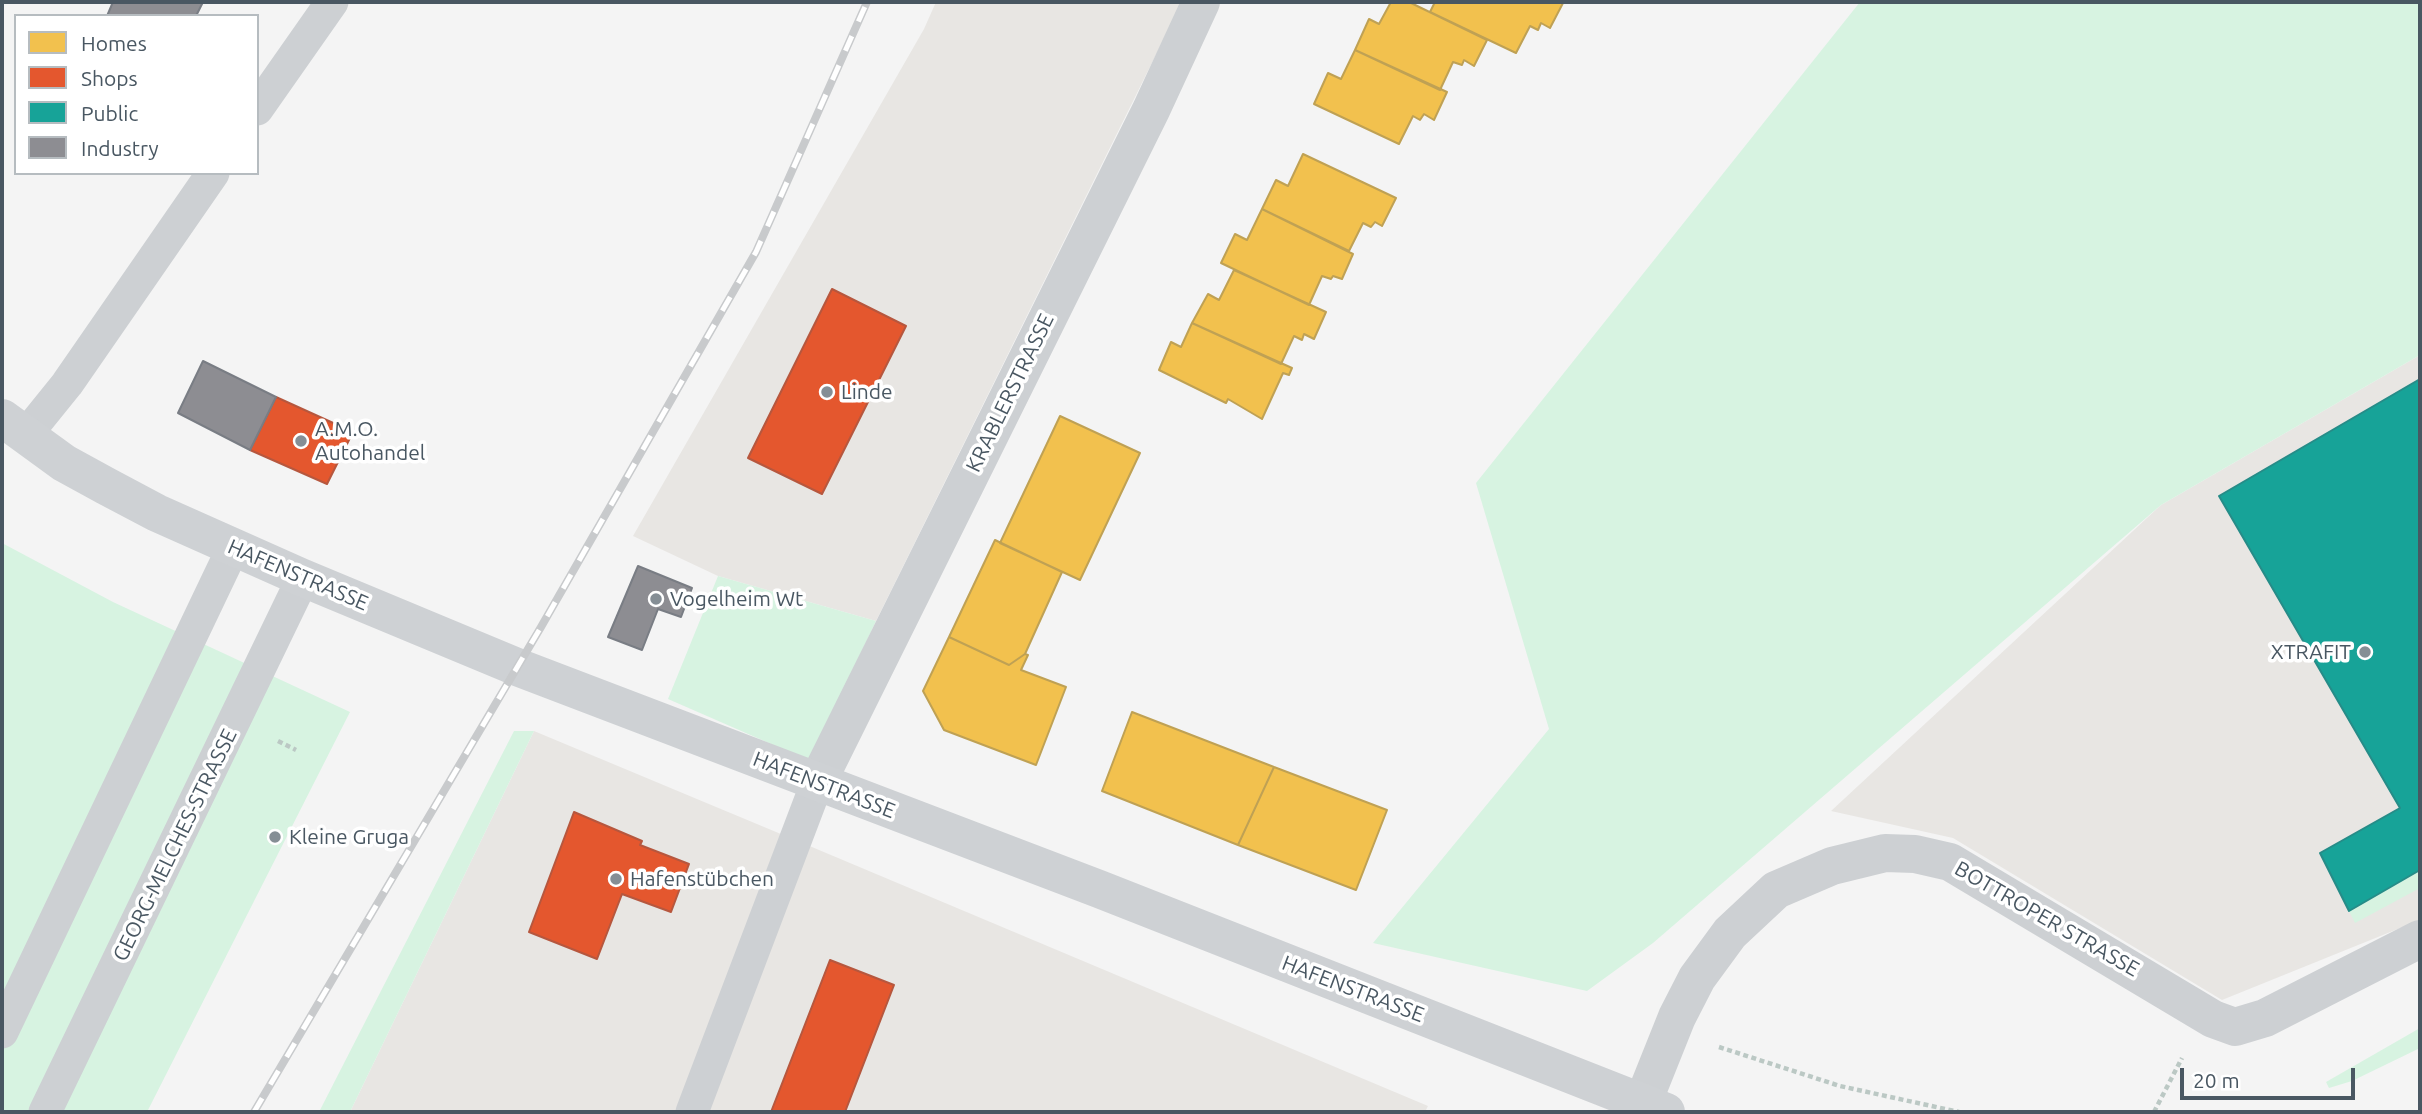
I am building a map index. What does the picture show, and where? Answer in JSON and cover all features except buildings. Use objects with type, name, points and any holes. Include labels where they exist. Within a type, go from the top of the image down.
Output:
[{"type":"main road","name":"HAFENSTRASSE","points":[[13,427],[64,463],[157,513],[303,578],[517,667],[1099,889],[1654,1107]]},
{"type":"street","name":"KRABLERSTRASSE","points":[[817,783],[1151,110],[1201,2]]},
{"type":"street","name":"BOTTROPER STRASSE","points":[[1654,1107],[1672,1032],[1697,978],[1730,933],[1776,890],[1832,866],[1885,853],[1915,854],[1950,862],[2213,1018],[2235,1027],[2265,1018],[2420,939]]},
{"type":"lane","points":[[259,106],[332,2]]},
{"type":"lane","points":[[13,427],[66,384],[212,175]]},
{"type":"lane","points":[[2,1032],[233,548]]},
{"type":"lane","name":"GEORG-MELCHES-STRASSE","points":[[45,1112],[303,578]]},
{"type":"lane","points":[[692,1112],[817,783]]},
{"type":"path","points":[[2154,1112],[2185,1052],[2213,1018]]},
{"type":"path","points":[[1672,1032],[1840,1086],[1959,1112]]},
{"type":"shaded area","points":[[936,2],[1182,2],[876,621],[718,576],[633,536],[924,29]]},
{"type":"shaded area","points":[[2420,355],[2420,920],[2222,1000],[1953,838],[1831,811],[2161,505]]},
{"type":"shaded area","points":[[534,731],[1428,1106],[1425,1112],[350,1112]]},
{"type":"green space","points":[[1860,2],[2420,2],[2420,355],[2161,505],[1653,943],[1587,991],[1373,943],[1549,729],[1476,483]]},
{"type":"green space","points":[[2,543],[113,602],[350,712],[147,1112],[2,1112]]},
{"type":"green space","points":[[718,576],[876,621],[810,761],[668,699]]},
{"type":"green space","points":[[514,731],[534,731],[350,1112],[319,1112]]},
{"type":"green space","points":[[2420,870],[2420,888],[2355,923],[2349,911]]},
{"type":"green space","points":[[2420,1028],[2420,1048],[2352,1081],[2329,1088],[2326,1082]]},
{"type":"railway","points":[[254,1112],[541,627],[756,252],[867,2]]},
{"type":"place","name":"Linde","points":[[827,392]]},
{"type":"place","name":"A.M.O. Autohandel","points":[[301,441]]},
{"type":"place","name":"Vogelheim Wt","points":[[656,599]]},
{"type":"place","name":"XTRAFIT","points":[[2365,652]]},
{"type":"place","name":"Kleine Gruga","points":[[275,837]]},
{"type":"place","name":"Hafenstübchen","points":[[616,879]]}]
